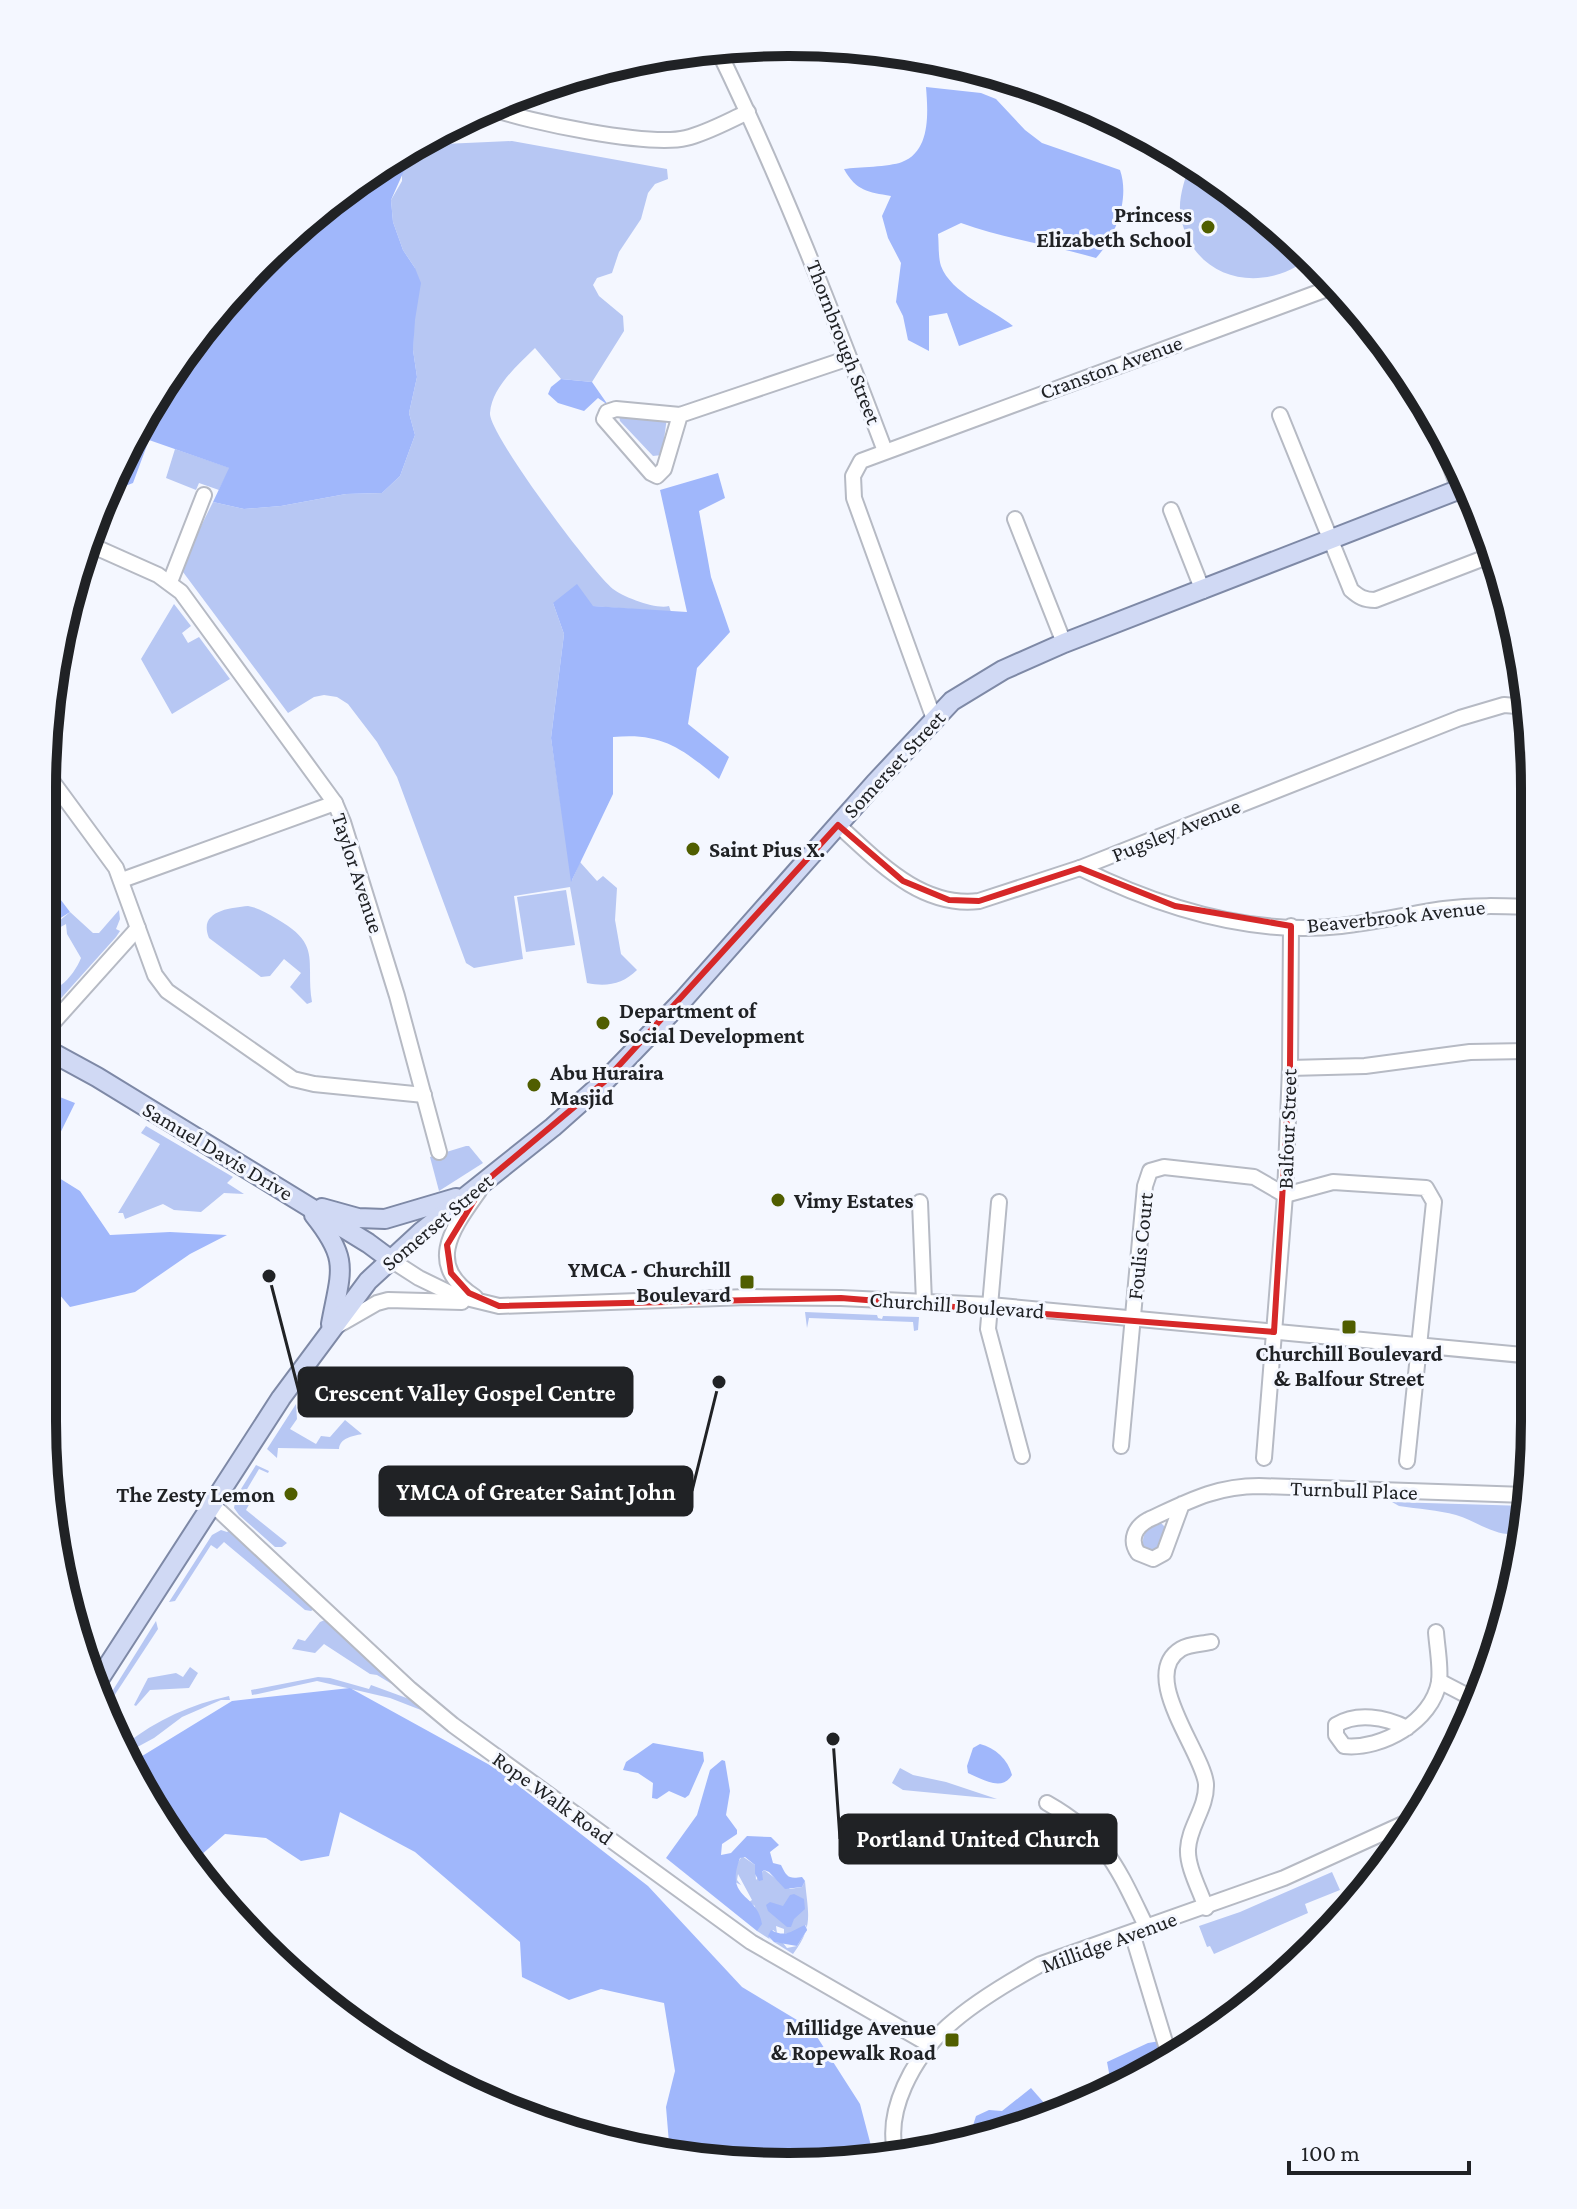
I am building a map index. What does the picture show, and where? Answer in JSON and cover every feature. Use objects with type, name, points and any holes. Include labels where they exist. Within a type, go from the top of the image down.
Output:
[{"type":"main road","name":"Somerset Street","points":[[102,1675],[281,1398],[368,1281],[607,1079],[952,701],[987,678],[1064,643],[1457,491]]},
{"type":"main road","name":"Samuel Davis Drive","points":[[56,1055],[304,1203],[391,1260]]},
{"type":"main road","points":[[304,1203],[358,1218],[385,1219],[468,1194]]},
{"type":"main road","points":[[304,1203],[338,1249],[341,1269],[330,1330]]},
{"type":"street","name":"Thornbrough Street","points":[[723,60],[809,252],[885,451],[857,466],[853,476],[854,498],[934,719]]},
{"type":"street","points":[[508,112],[556,124],[660,141],[685,139],[748,112]]},
{"type":"street","name":"Cranston Avenue","points":[[885,451],[1324,290]]},
{"type":"street","points":[[680,415],[664,469],[657,476],[604,419],[607,412],[616,409],[680,415],[849,358]]},
{"type":"street","points":[[1280,415],[1351,590],[1365,600],[1375,600],[1484,558]]},
{"type":"street","points":[[170,582],[204,495]]},
{"type":"street","points":[[1171,510],[1203,591]]},
{"type":"street","points":[[1015,519],[1064,643]]},
{"type":"street","name":"Taylor Avenue","points":[[97,548],[170,582],[185,596],[335,803],[397,996],[439,1152]]},
{"type":"street","name":"Pugsley Avenue","points":[[838,825],[903,881],[933,896],[979,901],[1080,868],[1460,718],[1504,705],[1516,706]]},
{"type":"street","points":[[56,786],[116,868],[152,969],[162,987],[286,1076],[314,1084],[424,1095]]},
{"type":"street","points":[[122,880],[335,803]]},
{"type":"street","name":"Beaverbrook Avenue","points":[[1080,868],[1116,886],[1175,906],[1226,919],[1291,926],[1337,927],[1465,907],[1521,907]]},
{"type":"street","name":"Balfour Street","points":[[1264,1458],[1285,1195],[1291,926]]},
{"type":"street","points":[[56,1019],[138,928]]},
{"type":"street","points":[[1290,1068],[1365,1066],[1470,1052],[1521,1051]]},
{"type":"street","name":"Foulis Court","points":[[1133,1319],[1145,1186],[1150,1171],[1164,1167],[1254,1177],[1285,1195]]},
{"type":"street","points":[[486,1181],[454,1225],[446,1255],[451,1273],[459,1284],[486,1304]]},
{"type":"street","points":[[1285,1195],[1333,1182],[1426,1188],[1434,1202],[1407,1461]]},
{"type":"street","points":[[920,1202],[924,1302]]},
{"type":"street","points":[[999,1202],[988,1329],[1022,1456]]},
{"type":"street","name":"Churchill Boulevard","points":[[391,1260],[438,1288],[486,1304],[508,1306],[793,1297],[990,1305],[1521,1355]]},
{"type":"street","points":[[330,1330],[388,1300],[486,1304]]},
{"type":"street","points":[[1121,1446],[1133,1319]]},
{"type":"street","name":"Turnbull Place","points":[[1182,1504],[1213,1490],[1249,1486],[1517,1495]]},
{"type":"street","name":"Rope Walk Road","points":[[212,1504],[415,1694],[453,1725],[751,1942],[930,2045]]},
{"type":"street","points":[[1407,1728],[1428,1709],[1439,1681],[1436,1632]]},
{"type":"street","points":[[1206,1908],[1188,1849],[1205,1800],[1205,1776],[1174,1708],[1167,1681],[1173,1657],[1182,1648],[1211,1642]]},
{"type":"street","points":[[1439,1681],[1467,1696]]},
{"type":"street","points":[[1047,1803],[1078,1822],[1108,1853],[1140,1931],[1167,2048]]},
{"type":"street","name":"Millidge Avenue","points":[[895,2145],[893,2128],[896,2112],[910,2077],[930,2045],[950,2024],[1041,1964],[1284,1878],[1399,1826]]},
{"type":"highlighted area","points":[[838,825],[903,881],[949,900],[979,901],[1080,868],[1175,906],[1291,926],[1290,1068],[1274,1332],[841,1298],[499,1306],[469,1293],[451,1273],[447,1245],[486,1181],[604,1082]]},
{"type":"shaded area","points":[[926,87],[981,93],[996,99],[1042,143],[1120,170],[1123,181],[1119,217],[1110,239],[1096,258],[961,223],[938,234],[940,262],[946,276],[963,292],[1013,326],[959,346],[947,313],[929,316],[929,351],[908,340],[903,316],[896,302],[901,263],[888,238],[882,216],[891,196],[863,189],[853,182],[844,169],[896,164],[911,157],[926,130]]},
{"type":"shaded area","points":[[512,141],[667,169],[668,179],[655,184],[648,193],[641,219],[619,252],[612,273],[597,278],[593,285],[599,296],[623,316],[624,331],[592,382],[561,379],[535,348],[500,386],[490,413],[494,426],[523,473],[602,578],[624,596],[669,606],[671,612],[553,603],[564,634],[551,738],[572,880],[580,862],[597,881],[603,876],[617,888],[615,920],[621,954],[637,970],[620,981],[608,984],[587,983],[570,887],[514,896],[523,959],[474,968],[466,963],[397,777],[377,742],[348,704],[337,697],[314,697],[288,713],[180,568],[213,502],[244,509],[281,506],[346,494],[382,493],[400,476],[415,435],[409,413],[417,377],[413,350],[415,268],[403,250],[393,222],[391,200],[402,181],[402,166],[444,144]]},
{"type":"shaded area","points":[[407,163],[391,200],[393,222],[403,250],[421,283],[413,350],[417,377],[409,413],[415,435],[400,476],[382,493],[346,494],[281,506],[244,509],[213,502],[229,468],[149,440],[133,483],[122,487],[154,422],[207,343],[238,306],[306,238],[343,207]]},
{"type":"shaded area","points":[[1187,174],[1195,179],[1234,207],[1299,264],[1271,276],[1252,278],[1233,276],[1215,268],[1200,256],[1188,239],[1180,211]]},
{"type":"shaded area","points":[[561,379],[592,382],[608,405],[598,398],[584,411],[558,403],[548,394]]},
{"type":"shaded area","points":[[619,415],[667,417],[662,455],[653,456],[620,421]]},
{"type":"shaded area","points":[[175,449],[230,468],[219,490],[199,483],[196,490],[166,478]]},
{"type":"shaded area","points":[[718,473],[725,498],[699,511],[711,577],[730,632],[697,668],[688,724],[729,757],[719,779],[683,751],[659,740],[613,737],[613,794],[571,882],[551,738],[564,634],[553,603],[577,584],[593,606],[687,612],[660,490]]},
{"type":"shaded area","points":[[174,604],[191,626],[182,633],[188,643],[199,637],[230,679],[172,714],[141,659]]},
{"type":"shaded area","points":[[566,890],[575,945],[526,952],[517,897]]},
{"type":"shaded area","points":[[56,894],[70,912],[56,923]]},
{"type":"shaded area","points":[[248,906],[273,917],[301,937],[309,955],[312,1002],[307,1004],[290,987],[301,973],[284,959],[270,976],[261,977],[209,938],[207,929],[211,917],[224,910]]},
{"type":"shaded area","points":[[119,910],[116,929],[120,931],[116,937],[56,1004],[56,987],[73,973],[81,958],[67,934],[66,924],[56,930],[56,924],[70,912],[93,933],[99,933]]},
{"type":"shaded area","points":[[56,1096],[75,1103],[56,1142]]},
{"type":"shaded area","points":[[146,1126],[233,1177],[227,1183],[244,1194],[224,1193],[201,1212],[174,1210],[163,1204],[125,1219],[123,1213],[118,1213],[160,1144],[141,1133]]},
{"type":"shaded area","points":[[466,1146],[483,1163],[439,1191],[430,1157]]},
{"type":"shaded area","points":[[56,1176],[80,1191],[110,1235],[170,1232],[227,1235],[190,1254],[135,1292],[70,1307],[56,1290]]},
{"type":"shaded area","points":[[805,1312],[877,1315],[882,1319],[883,1316],[919,1317],[918,1330],[914,1331],[913,1322],[809,1318],[807,1328]]},
{"type":"shaded area","points":[[296,1404],[297,1419],[290,1429],[316,1444],[321,1436],[330,1437],[345,1420],[362,1434],[344,1440],[339,1449],[278,1448],[277,1458],[267,1449]]},
{"type":"shaded area","points":[[256,1465],[269,1471],[259,1469],[243,1496],[251,1501],[246,1510],[287,1543],[282,1547],[275,1547],[234,1508],[236,1497]]},
{"type":"shaded area","points":[[1392,1502],[1516,1506],[1512,1534],[1496,1532],[1456,1515],[1399,1506]]},
{"type":"shaded area","points":[[1160,1522],[1166,1528],[1159,1548],[1150,1551],[1143,1545],[1145,1533]]},
{"type":"shaded area","points":[[221,1530],[230,1530],[316,1608],[305,1610],[224,1542],[217,1549],[211,1545],[175,1601],[169,1602],[212,1535]]},
{"type":"shaded area","points":[[327,1619],[400,1689],[324,1644],[315,1653],[292,1649],[298,1639],[305,1641],[320,1622]]},
{"type":"shaded area","points":[[156,1621],[158,1629],[114,1696],[110,1695]]},
{"type":"shaded area","points":[[190,1667],[198,1673],[189,1688],[150,1690],[134,1705],[148,1678],[176,1673],[183,1677]]},
{"type":"shaded area","points":[[318,1677],[369,1689],[371,1685],[412,1700],[426,1712],[390,1698],[317,1681],[252,1695],[251,1690]]},
{"type":"shaded area","points":[[350,1688],[497,1769],[648,1886],[742,1987],[812,2029],[860,2104],[872,2148],[788,2153],[669,2143],[666,2107],[675,2071],[664,2003],[601,1989],[569,2000],[522,1977],[520,1942],[415,1852],[340,1812],[329,1856],[301,1861],[266,1838],[225,1834],[200,1856],[154,1787],[139,1758],[232,1701]]},
{"type":"shaded area","points":[[229,1696],[230,1700],[221,1700],[182,1717],[134,1749],[131,1741],[150,1728],[202,1704]]},
{"type":"shaded area","points":[[653,1743],[703,1752],[704,1761],[685,1798],[669,1791],[657,1799],[652,1798],[653,1783],[638,1773],[623,1770],[626,1762]]},
{"type":"shaded area","points":[[980,1744],[996,1751],[1004,1759],[1012,1775],[1008,1780],[992,1783],[968,1773],[973,1748]]},
{"type":"shaded area","points":[[722,1760],[725,1761],[730,1791],[726,1815],[737,1834],[722,1844],[721,1855],[731,1853],[747,1836],[771,1837],[779,1845],[770,1852],[773,1863],[781,1865],[788,1876],[802,1877],[805,1881],[802,1887],[785,1889],[764,1870],[763,1880],[759,1881],[755,1865],[745,1857],[740,1858],[736,1882],[759,1914],[762,1924],[757,1931],[666,1858],[697,1815],[710,1770]]},
{"type":"shaded area","points":[[900,1768],[913,1775],[997,1799],[903,1790],[892,1783]]},
{"type":"shaded area","points":[[742,1856],[755,1865],[756,1880],[764,1870],[790,1889],[802,1887],[805,1881],[807,1928],[806,1925],[784,1934],[784,1929],[776,1926],[777,1933],[773,1930],[771,1940],[757,1931],[755,1906],[749,1902],[752,1900],[738,1874],[737,1880],[741,1885],[735,1882],[734,1869]]},
{"type":"shaded area","points":[[1332,1872],[1340,1890],[1305,1904],[1308,1913],[1214,1954],[1210,1946],[1207,1947],[1199,1926],[1240,1912]]},
{"type":"shaded area","points":[[794,1894],[804,1899],[805,1909],[794,1919],[791,1927],[787,1927],[768,1911],[766,1905],[770,1902],[783,1906]]},
{"type":"shaded area","points":[[805,1925],[807,1930],[797,1946],[774,1942],[768,1936],[771,1930],[785,1934]]},
{"type":"shaded area","points":[[805,1934],[793,1954],[774,1942],[783,1943],[787,1948],[797,1946]]},
{"type":"shaded area","points":[[1160,2041],[1163,2050],[1110,2078],[1107,2062],[1148,2043]]},
{"type":"shaded area","points":[[1109,2078],[1024,2114],[972,2129],[976,2116],[989,2110],[1002,2111],[1031,2088],[1045,2104]]},
{"type":"place","name":"Princess Elizabeth School","points":[[1208,227]]},
{"type":"place","name":"Saint Pius X.","points":[[693,849]]},
{"type":"place","name":"Department of Social Development","points":[[603,1023]]},
{"type":"place","name":"Abu Huraira Masjid","points":[[534,1085]]},
{"type":"place","name":"Vimy Estates","points":[[778,1200]]},
{"type":"place","name":"Crescent Valley Gospel Centre","points":[[269,1276]]},
{"type":"place","name":"YMCA - Churchill Boulevard","points":[[747,1282]]},
{"type":"place","name":"Churchill Boulevard & Balfour Street","points":[[1349,1327]]},
{"type":"place","name":"YMCA of Greater Saint John","points":[[719,1382]]},
{"type":"place","name":"The Zesty Lemon","points":[[291,1494]]},
{"type":"place","name":"Portland United Church","points":[[833,1739]]},
{"type":"place","name":"Millidge Avenue & Ropewalk Road","points":[[952,2040]]}]
